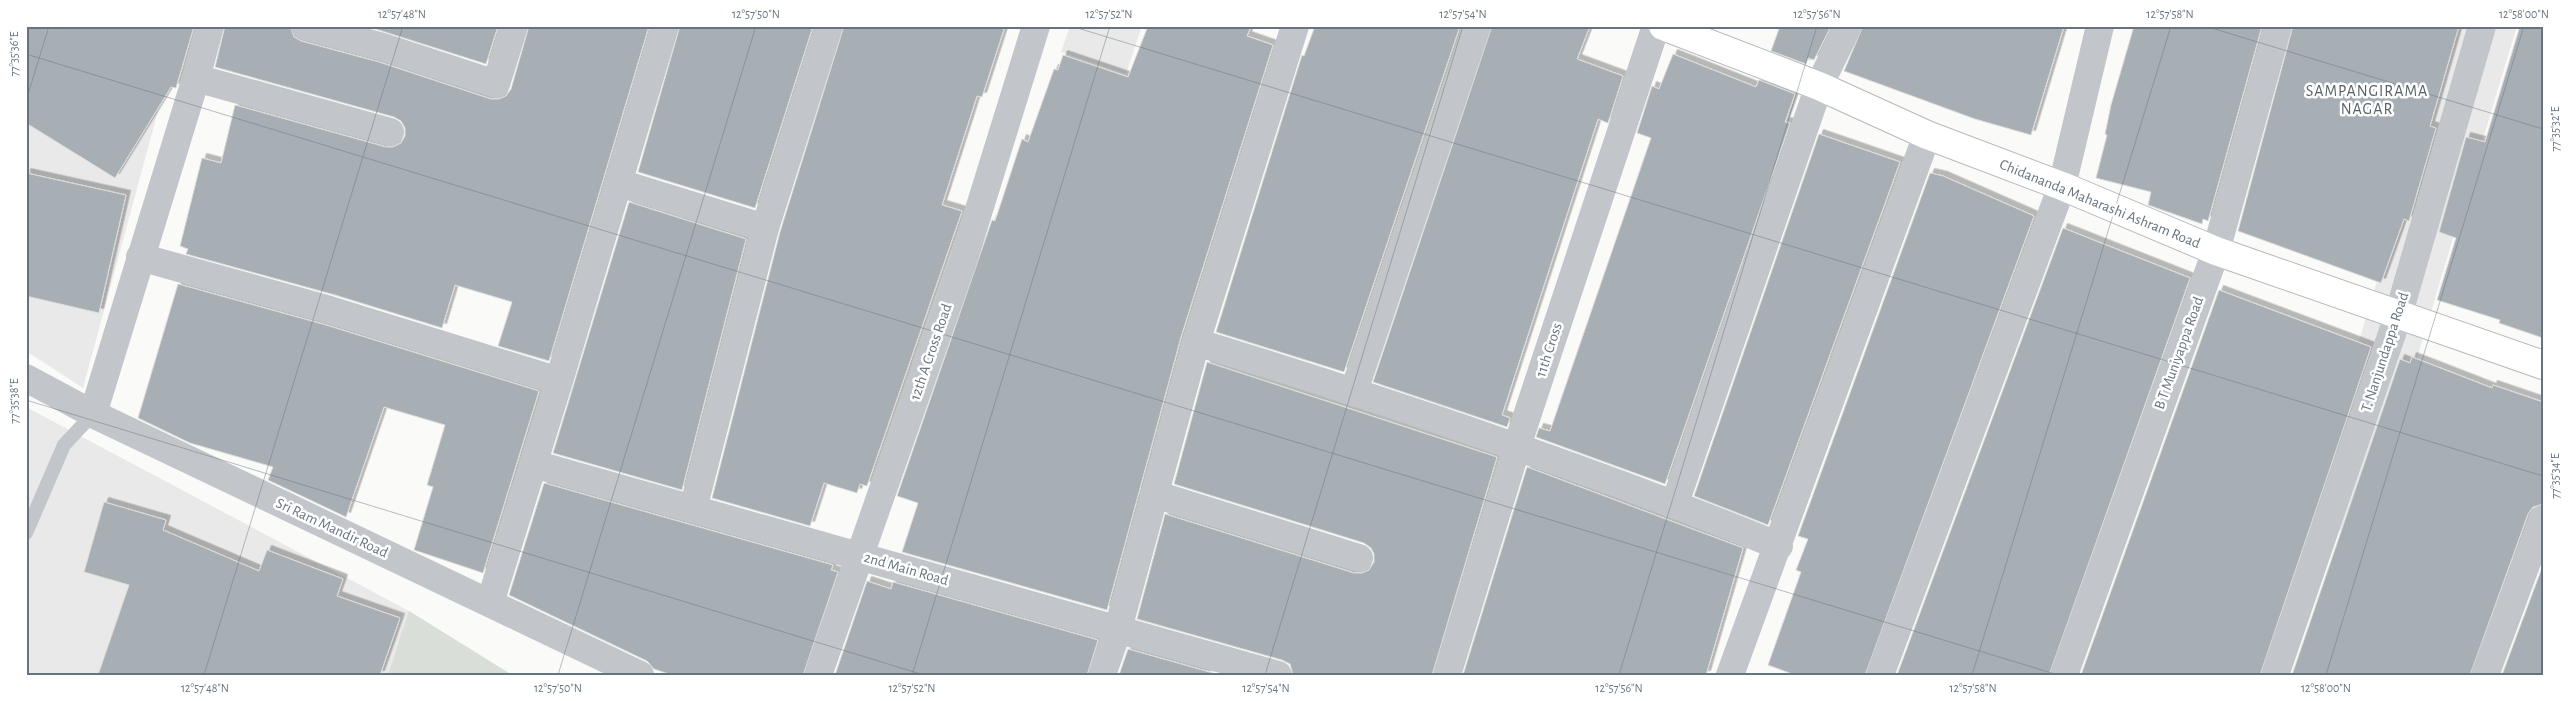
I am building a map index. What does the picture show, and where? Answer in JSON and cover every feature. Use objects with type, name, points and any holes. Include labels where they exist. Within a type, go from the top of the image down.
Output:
[{"type":"street","points":[[93,414],[196,78],[210,26]]},
{"type":"street","points":[[304,26],[383,47],[496,84],[514,26]]},
{"type":"street","points":[[490,603],[534,464],[665,26]]},
{"type":"street","points":[[693,509],[766,228],[829,26]]},
{"type":"street","name":"12th A Cross Road","points":[[818,675],[964,258],[1036,26]]},
{"type":"street","points":[[1102,675],[1118,629],[1196,342],[1295,26]]},
{"type":"street","points":[[1354,391],[1477,26]]},
{"type":"street","name":"11th Cross","points":[[1447,675],[1517,446],[1656,26]]},
{"type":"street","name":"Chidananda Maharashi Ashram Road","points":[[1663,26],[1819,86],[1926,135],[2062,186],[2216,251],[2543,365]]},
{"type":"street","points":[[1675,503],[1819,86],[1848,26]]},
{"type":"street","points":[[1880,675],[2062,186],[2100,26]]},
{"type":"street","name":"B T Muniyappa Road","points":[[2064,675],[2216,251],[2278,26]]},
{"type":"street","name":"T. Nanjundappa Road","points":[[2275,675],[2398,316],[2482,26]]},
{"type":"street","points":[[196,78],[390,132]]},
{"type":"street","points":[[1730,675],[1779,546],[1926,135]]},
{"type":"street","points":[[619,183],[766,228]]},
{"type":"street","points":[[140,257],[330,310],[559,381]]},
{"type":"street","points":[[1196,342],[1354,391],[1517,446],[1675,503],[1779,546]]},
{"type":"street","name":"Sri Ram Mandir Road","points":[[26,378],[93,414],[640,675]]},
{"type":"street","name":"2nd Main Road","points":[[534,464],[1278,675]]},
{"type":"street","points":[[1154,494],[1359,558]]},
{"type":"street","points":[[2485,675],[2543,519]]},
{"type":"lane","points":[[26,533],[64,445],[93,414]]},
{"type":"shaded area","points":[[26,26],[181,26],[83,388],[26,351]]},
{"type":"shaded area","points":[[1070,26],[1142,26],[1126,74],[1061,52]]},
{"type":"shaded area","points":[[2454,26],[2517,26],[2363,537],[2305,520]]},
{"type":"shaded area","points":[[26,407],[409,611],[512,675],[26,675]]},
{"type":"shaded area","points":[[409,611],[512,675],[388,675]]},
{"type":"building","points":[[26,26],[194,26],[176,88],[171,87],[115,178],[26,123]]},
{"type":"building","points":[[225,26],[290,26],[294,37],[301,41],[379,62],[491,99],[499,99],[506,96],[511,89],[529,26],[649,26],[549,361],[498,346],[512,302],[455,285],[442,328],[335,295],[186,254],[188,249],[180,246],[202,158],[221,163],[235,105],[386,147],[393,147],[401,143],[405,136],[405,128],[401,121],[394,117],[215,67]]},
{"type":"building","points":[[366,26],[498,26],[486,64]]},
{"type":"building","points":[[680,26],[813,26],[755,208],[638,172]]},
{"type":"building","points":[[844,26],[1005,26],[982,97],[977,96],[942,205],[962,211],[867,486],[860,484],[857,493],[824,483],[810,526],[712,498],[780,232]]},
{"type":"building","points":[[1148,26],[1251,26],[1247,36],[1273,45],[1181,337],[1107,610],[902,552],[918,503],[897,496],[992,220],[995,221],[1022,139],[1028,142],[1054,69],[1058,70],[1063,55],[1128,77]]},
{"type":"building","points":[[1315,26],[1460,26],[1344,372],[1216,332],[1302,55],[1304,56]]},
{"type":"building","points":[[1492,26],[1590,26],[1577,59],[1623,76],[1608,123],[1598,119],[1502,415],[1510,418],[1507,427],[1373,382]]},
{"type":"building","points":[[1780,26],[1831,26],[1814,60],[1808,58],[1806,64],[1771,51]]},
{"type":"building","points":[[1863,26],[2064,26],[2031,135],[1975,119],[1844,71]]},
{"type":"building","points":[[2134,26],[2262,26],[2208,221],[2203,219],[2202,224],[2148,205],[2151,192],[2096,178],[2107,135],[2105,134],[2111,105]]},
{"type":"building","points":[[2293,26],[2459,26],[2430,126],[2436,128],[2409,221],[2404,219],[2381,283],[2238,231]]},
{"type":"building","points":[[2520,26],[2543,26],[2543,338],[2499,323],[2500,320],[2437,300],[2456,238],[2439,232],[2466,137],[2485,142]]},
{"type":"building","points":[[1673,54],[1756,87],[1759,80],[1795,94],[1785,122],[1790,123],[1665,484],[1536,437],[1539,428],[1550,431],[1651,138],[1637,133],[1652,86],[1659,89]]},
{"type":"building","points":[[1819,134],[1900,162],[1768,525],[1694,496]]},
{"type":"building","points":[[26,173],[126,195],[99,313],[26,296]]},
{"type":"building","points":[[1930,173],[1943,176],[2034,216],[1865,675],[1795,675],[1768,665],[1801,572],[1796,570],[1808,539],[1798,536]]},
{"type":"building","points":[[629,202],[746,239],[682,490],[553,453]]},
{"type":"building","points":[[2063,228],[2190,278],[2049,675],[1897,675]]},
{"type":"building","points":[[178,284],[326,325],[539,391],[483,573],[414,550],[433,487],[427,485],[445,425],[384,407],[346,517],[268,480],[273,467],[190,443],[138,418]]},
{"type":"building","points":[[2219,290],[2371,347],[2260,675],[2081,675]]},
{"type":"building","points":[[2412,357],[2492,388],[2493,385],[2543,402],[2543,504],[2533,507],[2528,514],[2470,675],[2292,675],[2400,359],[2410,363]]},
{"type":"building","points":[[1207,362],[1497,457],[1432,675],[1293,675],[1290,664],[1282,660],[1137,619],[1165,514],[1354,573],[1362,573],[1369,570],[1374,562],[1374,554],[1371,548],[1364,543],[1174,484]]},
{"type":"building","points":[[1527,467],[1743,548],[1706,675],[1463,675]]},
{"type":"building","points":[[544,483],[833,565],[831,570],[838,572],[803,675],[672,675],[654,669],[647,661],[509,595]]},
{"type":"building","points":[[104,502],[166,520],[163,530],[259,571],[267,550],[343,579],[337,596],[400,618],[380,675],[98,675],[129,585],[84,572]]},
{"type":"building","points":[[2543,565],[2543,675],[2502,675]]},
{"type":"building","points":[[867,581],[891,589],[893,582],[1098,640],[1087,675],[835,675]]},
{"type":"building","points":[[1128,649],[1220,675],[1119,675]]},
{"type":"district","name":"SAMPANGIRAMA NAGAR","points":[[2367,100]]}]
